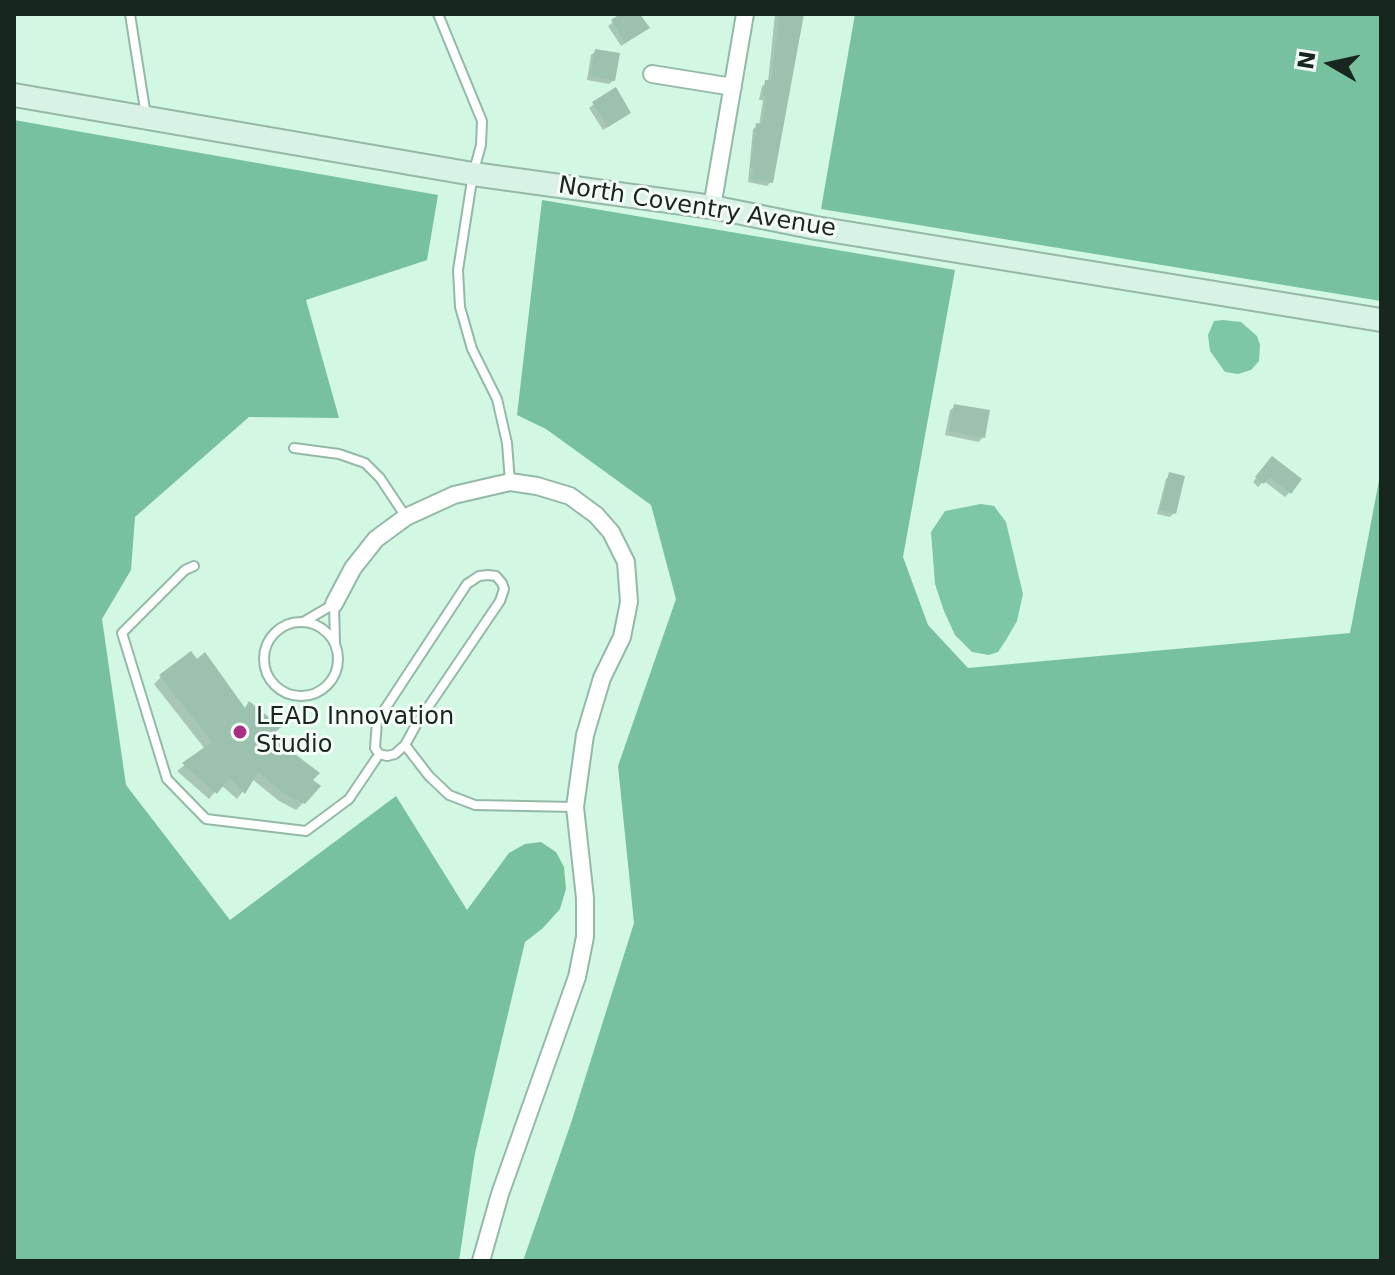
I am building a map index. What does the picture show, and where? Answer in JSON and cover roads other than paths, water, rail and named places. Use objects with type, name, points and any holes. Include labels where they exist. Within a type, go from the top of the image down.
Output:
[{"type":"street","points":[[712,207],[745,14]]},
{"type":"street","points":[[652,74],[733,87]]},
{"type":"street","name":"North Coventry Avenue","points":[[14,95],[473,174],[712,207],[816,228],[1381,320]]},
{"type":"street","points":[[334,604],[353,568],[376,539],[406,517],[454,495],[510,482],[570,496],[596,515],[611,532],[626,562],[629,602],[625,625],[602,678],[585,735],[575,807],[585,898],[577,977],[500,1194],[481,1261]]},
{"type":"lane","points":[[130,14],[146,117]]},
{"type":"lane","points":[[438,14],[482,121],[481,145],[473,174],[458,270],[460,307],[472,349],[497,399],[507,443],[510,482]]},
{"type":"lane","points":[[294,448],[339,454],[365,463],[380,478],[406,517]]},
{"type":"lane","points":[[194,566],[185,570],[122,633],[167,779],[206,819],[306,831],[349,799],[376,759]]},
{"type":"lane","points":[[479,576],[496,576],[504,589],[500,601],[405,745],[395,754],[379,754],[375,748],[377,721],[467,584],[479,576]]},
{"type":"lane","points":[[305,621],[334,604],[337,656],[335,670],[329,683],[319,692],[296,697],[283,691],[269,674],[264,661],[268,644],[282,627],[293,622],[316,624],[335,642]]},
{"type":"lane","points":[[405,745],[429,776],[449,795],[475,805],[575,807]]},
{"type":"place","name":"LEAD Innovation Studio","points":[[240,732]]}]
